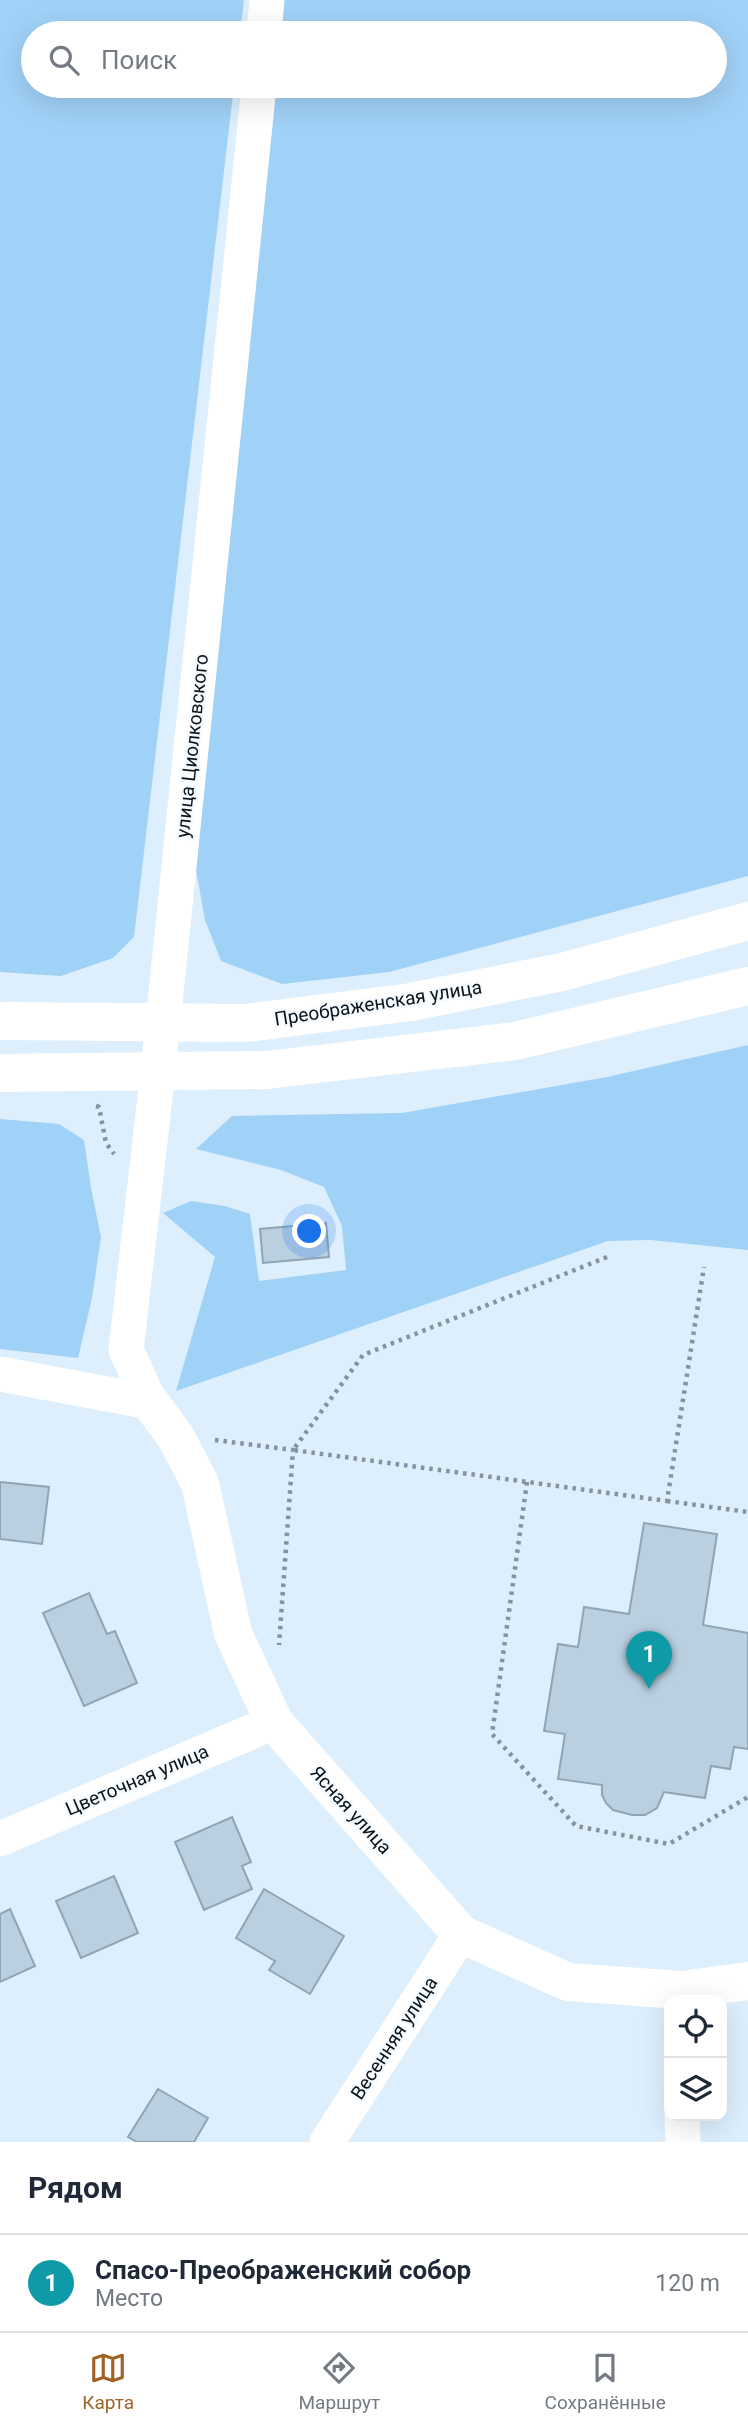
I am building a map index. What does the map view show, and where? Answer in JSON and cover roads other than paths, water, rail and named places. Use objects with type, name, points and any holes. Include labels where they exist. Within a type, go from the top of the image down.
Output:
[{"type":"main road","name":"Преображенская улица","points":[[0,1021],[246,1023],[411,1002],[562,972],[748,921]]},
{"type":"main road","points":[[0,1073],[267,1070],[515,1041],[748,986]]},
{"type":"main road","name":"Ясная улица","points":[[150,1402],[176,1436],[200,1483],[233,1633],[274,1722],[461,1934],[568,1982],[681,1995],[748,1981]]},
{"type":"street","points":[[265,21],[267,0]]},
{"type":"street","name":"улица Циолковского","points":[[150,1402],[126,1350],[158,1071],[258,98]]},
{"type":"street","points":[[0,1374],[150,1402]]},
{"type":"street","name":"Цветочная улица","points":[[0,1839],[274,1722]]},
{"type":"street","name":"Весенняя улица","points":[[327,2142],[461,1934]]},
{"type":"street","points":[[682,2121],[683,2142]]},
{"type":"place","name":"Спасо-Преображенский собор","points":[[649,1689]]}]
